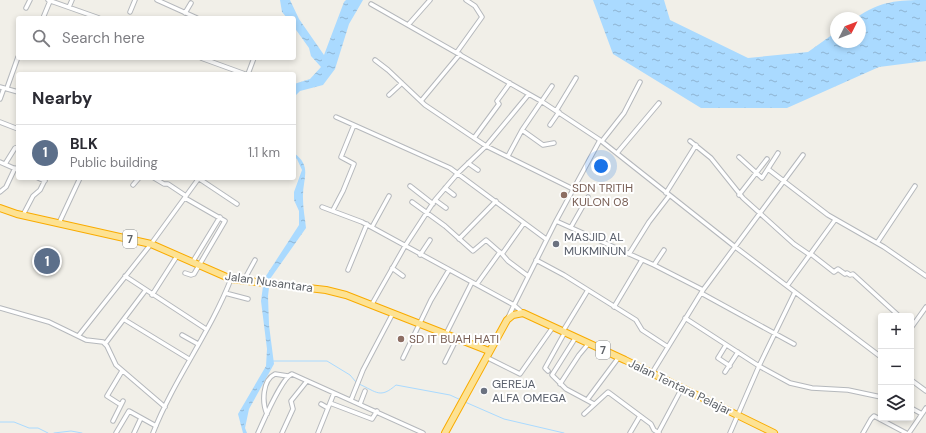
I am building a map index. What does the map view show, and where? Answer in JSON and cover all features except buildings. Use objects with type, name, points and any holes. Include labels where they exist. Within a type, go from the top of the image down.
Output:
[{"type":"highway","name":"Jalan Nusantara","points":[[0,208],[23,215],[151,244],[231,279],[326,290],[346,295],[457,338],[488,354]]},
{"type":"highway","name":"Jalan Tentara Pelajar","points":[[523,313],[619,357],[774,433]]},
{"type":"highway","points":[[445,433],[507,320],[513,315],[523,313]]},
{"type":"street","points":[[26,8],[30,0]]},
{"type":"street","points":[[44,16],[49,0],[94,16]]},
{"type":"street","points":[[69,7],[72,0]]},
{"type":"street","points":[[130,12],[135,0]]},
{"type":"street","points":[[156,0],[192,16]]},
{"type":"street","points":[[408,25],[430,0]]},
{"type":"street","points":[[421,101],[458,53],[482,17],[476,6],[466,0]]},
{"type":"street","points":[[185,13],[191,3]]},
{"type":"street","points":[[371,4],[530,94],[601,140],[667,195],[878,355]]},
{"type":"street","points":[[0,99],[17,60]]},
{"type":"street","points":[[206,60],[240,72]]},
{"type":"street","points":[[247,72],[253,60]]},
{"type":"street","points":[[375,60],[429,108],[486,146],[573,189]]},
{"type":"street","points":[[550,125],[576,78]]},
{"type":"street","points":[[507,320],[573,189],[601,140],[624,113],[640,82]]},
{"type":"street","points":[[390,95],[402,83]]},
{"type":"street","points":[[474,138],[499,104],[497,101],[510,83]]},
{"type":"street","points":[[508,156],[522,130],[552,86]]},
{"type":"street","points":[[4,88],[16,91]]},
{"type":"street","points":[[372,304],[405,246],[434,202],[458,173],[486,146],[530,94]]},
{"type":"street","points":[[617,152],[659,103]]},
{"type":"street","points":[[336,117],[412,150],[458,173],[546,240]]},
{"type":"street","points":[[0,122],[16,128]]},
{"type":"street","points":[[333,210],[344,191],[354,164],[341,157],[354,125]]},
{"type":"street","points":[[522,130],[544,145],[550,143],[554,144]]},
{"type":"street","points":[[690,141],[711,158],[739,194],[794,244],[811,254],[834,272],[838,269],[845,274],[853,274],[896,313]]},
{"type":"street","points":[[630,254],[696,145]]},
{"type":"street","points":[[5,164],[16,148]]},
{"type":"street","points":[[739,157],[762,178],[778,152]]},
{"type":"street","points":[[652,373],[702,291],[734,246],[761,214],[803,155]]},
{"type":"street","points":[[739,194],[767,159]]},
{"type":"street","points":[[0,162],[16,169],[6,187],[0,192]]},
{"type":"street","points":[[468,163],[478,170]]},
{"type":"street","points":[[768,169],[835,220],[877,243],[926,276]]},
{"type":"street","points":[[23,215],[33,196],[40,190],[45,180]]},
{"type":"street","points":[[59,223],[79,180]]},
{"type":"street","points":[[133,185],[137,180]]},
{"type":"street","points":[[157,180],[164,184],[168,184],[185,197],[220,217],[195,264],[193,275],[185,273]]},
{"type":"street","points":[[79,335],[151,244],[198,180]]},
{"type":"street","points":[[202,180],[237,204]]},
{"type":"street","points":[[410,186],[446,208]]},
{"type":"street","points":[[877,243],[915,186]]},
{"type":"street","points":[[445,188],[454,194]]},
{"type":"street","points":[[372,227],[388,196]]},
{"type":"street","points":[[571,227],[588,197]]},
{"type":"street","points":[[460,239],[496,201]]},
{"type":"street","points":[[412,202],[427,212],[474,252],[486,240],[508,261],[528,276]]},
{"type":"street","points":[[322,207],[367,224],[420,255],[514,305],[523,313]]},
{"type":"street","points":[[787,286],[835,220]]},
{"type":"street","points":[[556,221],[654,265],[794,344]]},
{"type":"street","points":[[477,284],[524,223]]},
{"type":"street","points":[[348,270],[367,224]]},
{"type":"street","points":[[420,255],[430,240]]},
{"type":"street","points":[[654,265],[664,250]]},
{"type":"street","points":[[152,294],[177,256]]},
{"type":"street","points":[[244,280],[255,260]]},
{"type":"street","points":[[536,260],[636,320],[642,330],[668,346]]},
{"type":"street","points":[[614,306],[642,260]]},
{"type":"street","points":[[392,268],[403,276]]},
{"type":"street","points":[[403,358],[419,323],[449,270]]},
{"type":"street","points":[[125,276],[145,291],[206,328]]},
{"type":"street","points":[[153,433],[189,359],[231,279]]},
{"type":"street","points":[[446,334],[472,282]]},
{"type":"street","points":[[548,371],[545,368],[588,290]]},
{"type":"street","points":[[105,344],[125,320],[145,291]]},
{"type":"street","points":[[730,433],[759,366],[795,292]]},
{"type":"street","points":[[225,293],[248,299]]},
{"type":"street","points":[[914,323],[926,307]]},
{"type":"street","points":[[0,308],[49,322],[79,335],[86,340],[105,344]]},
{"type":"street","points":[[351,400],[358,380],[393,313]]},
{"type":"street","points":[[686,318],[775,376],[798,386],[848,390],[878,396]]},
{"type":"street","points":[[125,320],[189,359]]},
{"type":"street","points":[[488,354],[520,374],[553,326]]},
{"type":"street","points":[[182,335],[198,344]]},
{"type":"street","points":[[576,337],[552,374],[560,384],[594,404]]},
{"type":"street","points":[[446,362],[457,338]]},
{"type":"street","points":[[560,384],[579,355],[589,343]]},
{"type":"street","points":[[105,344],[113,360],[122,371],[165,407]]},
{"type":"street","points":[[726,345],[718,358],[730,366]]},
{"type":"street","points":[[725,372],[738,352]]},
{"type":"street","points":[[587,400],[619,357]]},
{"type":"street","points":[[122,371],[107,396],[121,405],[127,413]]},
{"type":"street","points":[[267,414],[262,404],[262,397],[271,376],[275,374],[288,376],[292,374],[423,433]]},
{"type":"street","points":[[258,433],[274,399],[288,376]]},
{"type":"street","points":[[282,433],[293,409],[291,401],[296,397],[307,381]]},
{"type":"street","points":[[914,382],[926,391]]},
{"type":"street","points":[[584,414],[608,392],[650,424],[658,433],[682,388]]},
{"type":"street","points":[[360,404],[365,390]]},
{"type":"street","points":[[318,433],[334,393]]},
{"type":"street","points":[[321,404],[372,418],[376,411]]},
{"type":"street","points":[[113,421],[121,405]]},
{"type":"street","points":[[909,433],[926,408]]},
{"type":"street","points":[[914,410],[922,414]]},
{"type":"street","points":[[127,413],[130,411],[156,426]]},
{"type":"street","points":[[116,433],[127,413]]},
{"type":"street","points":[[630,433],[640,416]]},
{"type":"street","points":[[863,433],[874,416],[906,433]]},
{"type":"street","points":[[135,433],[141,418]]},
{"type":"water","points":[[280,0],[290,0],[299,19],[324,55],[344,2],[346,0],[363,0],[349,24],[335,69],[323,85],[300,91],[296,95],[296,83],[310,79],[321,67],[311,56],[309,48],[296,30],[296,16],[285,16],[282,12]]},
{"type":"water","points":[[593,0],[664,0],[670,20],[748,58],[808,52],[830,36],[830,48],[866,48],[865,12],[881,5],[898,1],[926,0],[926,61],[879,67],[787,108],[701,108],[613,54]]},
{"type":"water","points":[[296,155],[300,158],[305,168],[303,199],[306,228],[270,279],[268,296],[269,325],[274,364],[249,409],[245,428],[247,433],[243,433],[238,414],[266,366],[267,349],[261,301],[264,279],[299,225],[299,211],[294,200],[294,192],[302,170]]},
{"type":"waterway","points":[[273,361],[327,361],[350,375],[356,382]]},
{"type":"waterway","points":[[359,384],[378,393],[386,392],[396,385],[450,395],[461,400]]},
{"type":"waterway","points":[[465,402],[504,419],[564,433]]},
{"type":"waterway","points":[[0,422],[14,422],[29,428],[38,428],[48,433]]},
{"type":"waterway","points":[[54,433],[71,431],[82,433]]},
{"type":"place","name":"SDN TRITIH KULON 08","points":[[564,195]]},
{"type":"place","name":"MASJID AL MUKMINUN","points":[[556,244]]},
{"type":"place","name":"BLK","points":[[47,261]]},
{"type":"place","name":"SD IT BUAH HATI","points":[[401,339]]},
{"type":"place","name":"GEREJA ALFA OMEGA","points":[[484,391]]}]
